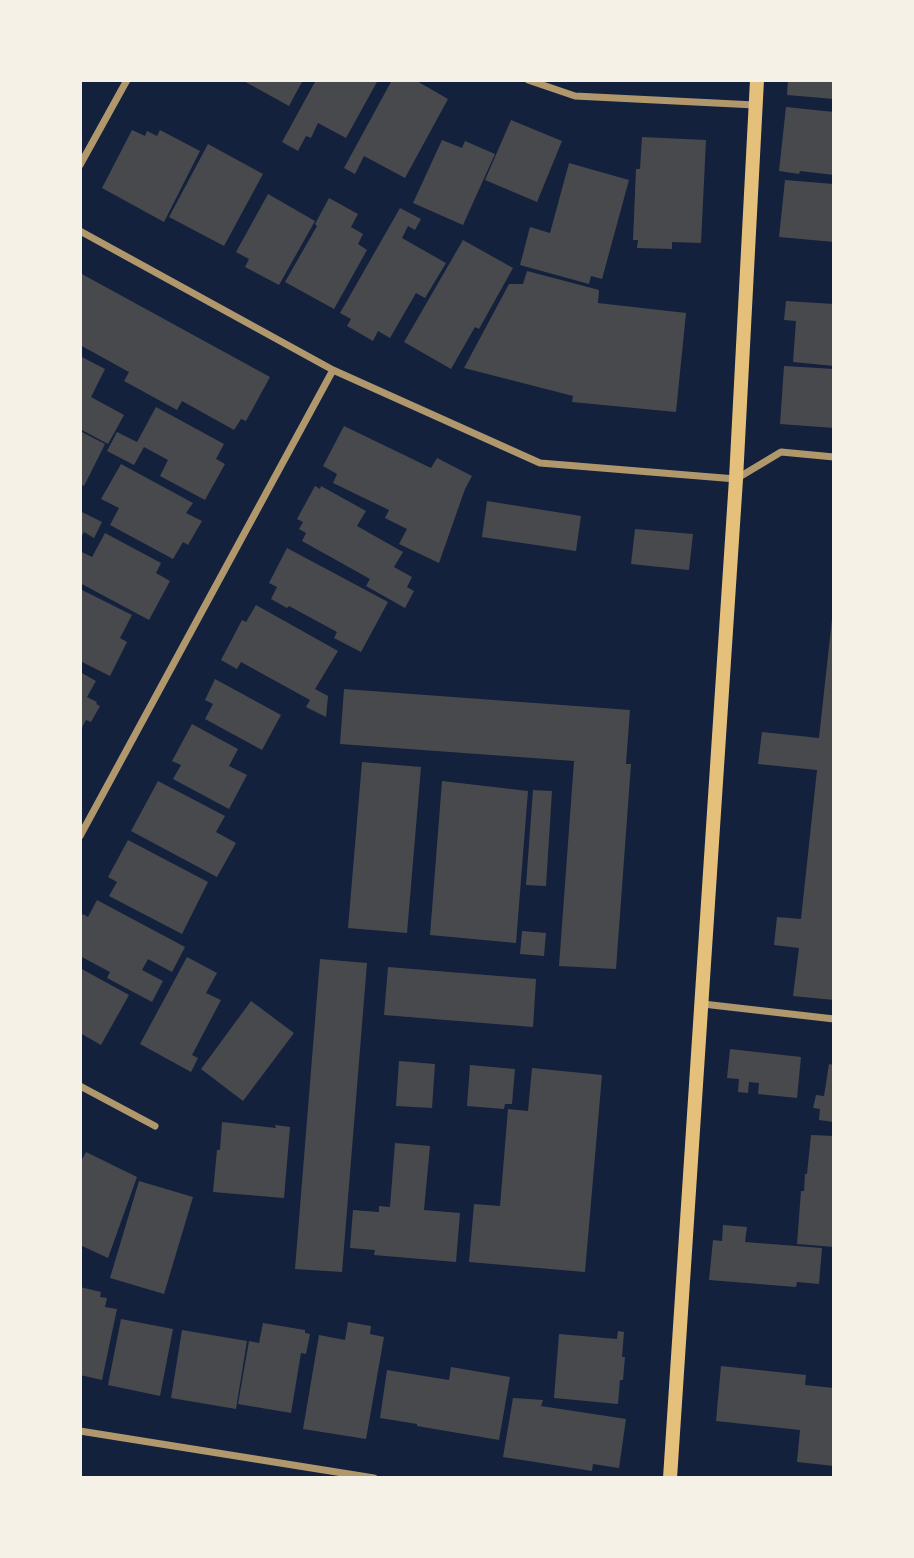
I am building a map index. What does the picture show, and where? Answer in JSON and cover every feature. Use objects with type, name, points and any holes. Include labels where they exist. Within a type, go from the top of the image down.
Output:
[{"type":"main road","points":[[670,1478],[703,1004],[758,80]]},
{"type":"street","points":[[80,165],[127,80]]},
{"type":"street","points":[[528,80],[575,96],[756,105]]},
{"type":"street","points":[[80,231],[333,370],[540,463],[736,479],[781,452],[834,457]]},
{"type":"street","points":[[80,835],[333,370]]},
{"type":"street","points":[[703,1004],[834,1019]]},
{"type":"street","points":[[80,1086],[155,1126]]},
{"type":"street","points":[[80,1431],[374,1478]]},
{"type":"building","points":[[242,80],[303,80],[289,106]]},
{"type":"building","points":[[316,80],[378,80],[346,138],[318,123],[311,138],[306,136],[298,151],[282,142]]},
{"type":"building","points":[[392,80],[415,80],[448,99],[405,178],[364,156],[355,174],[344,168]]},
{"type":"building","points":[[788,80],[834,80],[834,99],[787,95]]},
{"type":"building","points":[[786,107],[834,112],[834,175],[779,171]]},
{"type":"building","points":[[511,120],[562,141],[537,202],[485,180]]},
{"type":"building","points":[[132,130],[145,136],[147,131],[157,136],[160,130],[200,151],[164,222],[102,188]]},
{"type":"building","points":[[642,137],[706,140],[701,243],[672,242],[672,249],[637,248],[638,240],[633,240],[636,169],[640,169]]},
{"type":"building","points":[[442,140],[462,148],[465,141],[495,154],[463,225],[413,203]]},
{"type":"building","points":[[208,144],[263,174],[224,246],[169,217]]},
{"type":"building","points":[[569,163],[629,180],[602,279],[591,276],[589,284],[520,265],[530,227],[550,233]]},
{"type":"building","points":[[785,180],[834,184],[834,242],[779,237]]},
{"type":"building","points":[[268,194],[315,221],[279,285],[245,267],[249,259],[236,252]]},
{"type":"building","points":[[329,198],[358,214],[351,227],[363,234],[358,244],[367,250],[334,309],[285,282],[317,226],[315,224]]},
{"type":"building","points":[[400,208],[421,219],[415,230],[408,226],[402,238],[446,263],[425,298],[416,293],[390,338],[378,331],[373,341],[347,326],[351,319],[340,313]]},
{"type":"building","points":[[463,240],[513,268],[479,329],[475,327],[451,369],[404,342]]},
{"type":"building","points":[[527,271],[599,290],[598,303],[686,313],[676,412],[572,402],[573,396],[464,368],[509,284],[523,284]]},
{"type":"building","points":[[80,273],[270,377],[246,421],[241,419],[234,430],[182,401],[177,410],[124,381],[129,372],[80,345]]},
{"type":"building","points":[[786,301],[834,304],[834,366],[793,362],[796,321],[784,320]]},
{"type":"building","points":[[80,356],[105,369],[91,397],[124,415],[108,444],[80,429]]},
{"type":"building","points":[[784,366],[834,369],[834,428],[780,424]]},
{"type":"building","points":[[156,407],[224,444],[216,459],[225,464],[205,500],[160,476],[168,460],[144,447],[134,465],[107,451],[117,432],[137,442]]},
{"type":"building","points":[[344,426],[431,468],[437,458],[472,476],[439,563],[399,544],[407,529],[385,518],[389,510],[333,483],[337,474],[323,466]]},
{"type":"building","points":[[80,431],[105,444],[84,486],[80,484]]},
{"type":"building","points":[[121,464],[193,503],[186,513],[202,521],[188,545],[183,542],[173,559],[110,525],[119,508],[101,499]]},
{"type":"building","points":[[315,486],[320,489],[321,486],[366,511],[357,526],[403,552],[394,567],[412,577],[407,587],[414,591],[405,608],[366,586],[370,579],[302,541],[306,533],[299,529],[303,522],[297,519]]},
{"type":"building","points":[[487,501],[581,516],[576,551],[482,537]]},
{"type":"building","points":[[80,511],[102,522],[94,538],[84,532],[80,539]]},
{"type":"building","points":[[635,529],[693,534],[689,570],[631,564]]},
{"type":"building","points":[[105,533],[161,563],[156,573],[170,581],[149,620],[80,583],[80,551],[92,557]]},
{"type":"building","points":[[287,548],[388,602],[361,652],[334,638],[337,632],[271,599],[277,587],[269,583]]},
{"type":"building","points":[[80,589],[132,615],[120,638],[127,642],[110,676],[80,661]]},
{"type":"building","points":[[256,605],[338,651],[315,689],[328,696],[326,717],[306,707],[310,700],[241,662],[237,669],[221,660],[242,620],[246,622]]},
{"type":"building","points":[[832,619],[834,1000],[793,996],[799,948],[774,945],[777,917],[801,919],[817,770],[758,764],[762,732],[819,738]]},
{"type":"building","points":[[80,672],[96,681],[87,697],[100,706],[91,722],[86,720],[80,731]]},
{"type":"building","points":[[215,679],[281,715],[262,750],[205,719],[213,704],[205,700]]},
{"type":"building","points":[[344,689],[630,710],[626,764],[631,764],[616,969],[559,966],[574,761],[340,744]]},
{"type":"building","points":[[192,724],[238,749],[229,766],[247,775],[229,809],[173,779],[181,765],[172,761]]},
{"type":"building","points":[[362,762],[421,767],[407,933],[348,928]]},
{"type":"building","points":[[158,781],[225,816],[216,832],[236,843],[217,877],[131,831]]},
{"type":"building","points":[[442,781],[528,791],[516,943],[430,935]]},
{"type":"building","points":[[533,790],[552,791],[546,886],[526,885]]},
{"type":"building","points":[[128,840],[208,882],[182,934],[109,896],[117,882],[108,877]]},
{"type":"building","points":[[97,900],[185,947],[172,972],[148,959],[142,970],[163,981],[152,1002],[107,978],[110,972],[80,956],[80,918],[83,914],[88,917]]},
{"type":"building","points":[[522,931],[546,933],[544,956],[520,954]]},
{"type":"building","points":[[187,957],[217,973],[206,993],[221,1000],[192,1055],[198,1058],[191,1072],[140,1044]]},
{"type":"building","points":[[320,959],[367,963],[342,1272],[295,1269]]},
{"type":"building","points":[[388,967],[536,979],[533,1027],[384,1015]]},
{"type":"building","points":[[80,968],[129,995],[101,1045],[80,1033]]},
{"type":"building","points":[[251,1001],[294,1033],[243,1101],[201,1069]]},
{"type":"building","points":[[730,1049],[801,1057],[797,1098],[758,1094],[759,1083],[749,1082],[748,1093],[738,1092],[739,1079],[727,1078]]},
{"type":"building","points":[[399,1061],[435,1064],[432,1108],[396,1106]]},
{"type":"building","points":[[829,1064],[834,1065],[834,1122],[819,1120],[820,1109],[813,1108],[816,1095],[824,1096]]},
{"type":"building","points":[[470,1065],[515,1069],[512,1104],[505,1104],[504,1109],[467,1106]]},
{"type":"building","points":[[532,1068],[602,1075],[585,1272],[469,1262],[474,1204],[500,1206],[508,1109],[528,1111]]},
{"type":"building","points":[[222,1122],[290,1127],[284,1198],[213,1192]]},
{"type":"building","points":[[811,1135],[834,1136],[834,1247],[797,1244],[801,1191],[804,1191]]},
{"type":"building","points":[[395,1143],[430,1146],[424,1210],[460,1213],[456,1262],[374,1255],[375,1250],[350,1248],[353,1210],[379,1212],[379,1206],[390,1207]]},
{"type":"building","points":[[86,1152],[137,1177],[108,1258],[80,1245],[80,1163]]},
{"type":"building","points":[[139,1181],[193,1197],[164,1294],[110,1278]]},
{"type":"building","points":[[723,1225],[747,1227],[745,1242],[822,1248],[819,1284],[797,1282],[796,1287],[709,1280],[713,1240],[722,1241]]},
{"type":"building","points":[[80,1287],[101,1292],[100,1297],[107,1298],[105,1307],[117,1309],[102,1380],[80,1375]]},
{"type":"building","points":[[121,1319],[173,1329],[160,1396],[108,1385]]},
{"type":"building","points":[[348,1322],[371,1326],[370,1334],[384,1337],[366,1439],[303,1429],[319,1335],[345,1340]]},
{"type":"building","points":[[263,1323],[305,1330],[305,1333],[310,1334],[306,1354],[301,1353],[291,1413],[238,1404],[249,1341],[259,1343]]},
{"type":"building","points":[[182,1330],[247,1341],[236,1409],[171,1398]]},
{"type":"building","points":[[618,1331],[624,1332],[622,1357],[625,1357],[618,1404],[554,1398],[559,1334],[617,1339]]},
{"type":"building","points":[[721,1366],[806,1375],[805,1385],[834,1388],[834,1466],[797,1462],[800,1430],[716,1421]]},
{"type":"building","points":[[451,1367],[510,1377],[499,1440],[380,1418],[387,1370],[449,1380]]},
{"type":"building","points":[[513,1398],[543,1400],[541,1406],[626,1419],[619,1468],[593,1464],[592,1471],[503,1457]]}]
